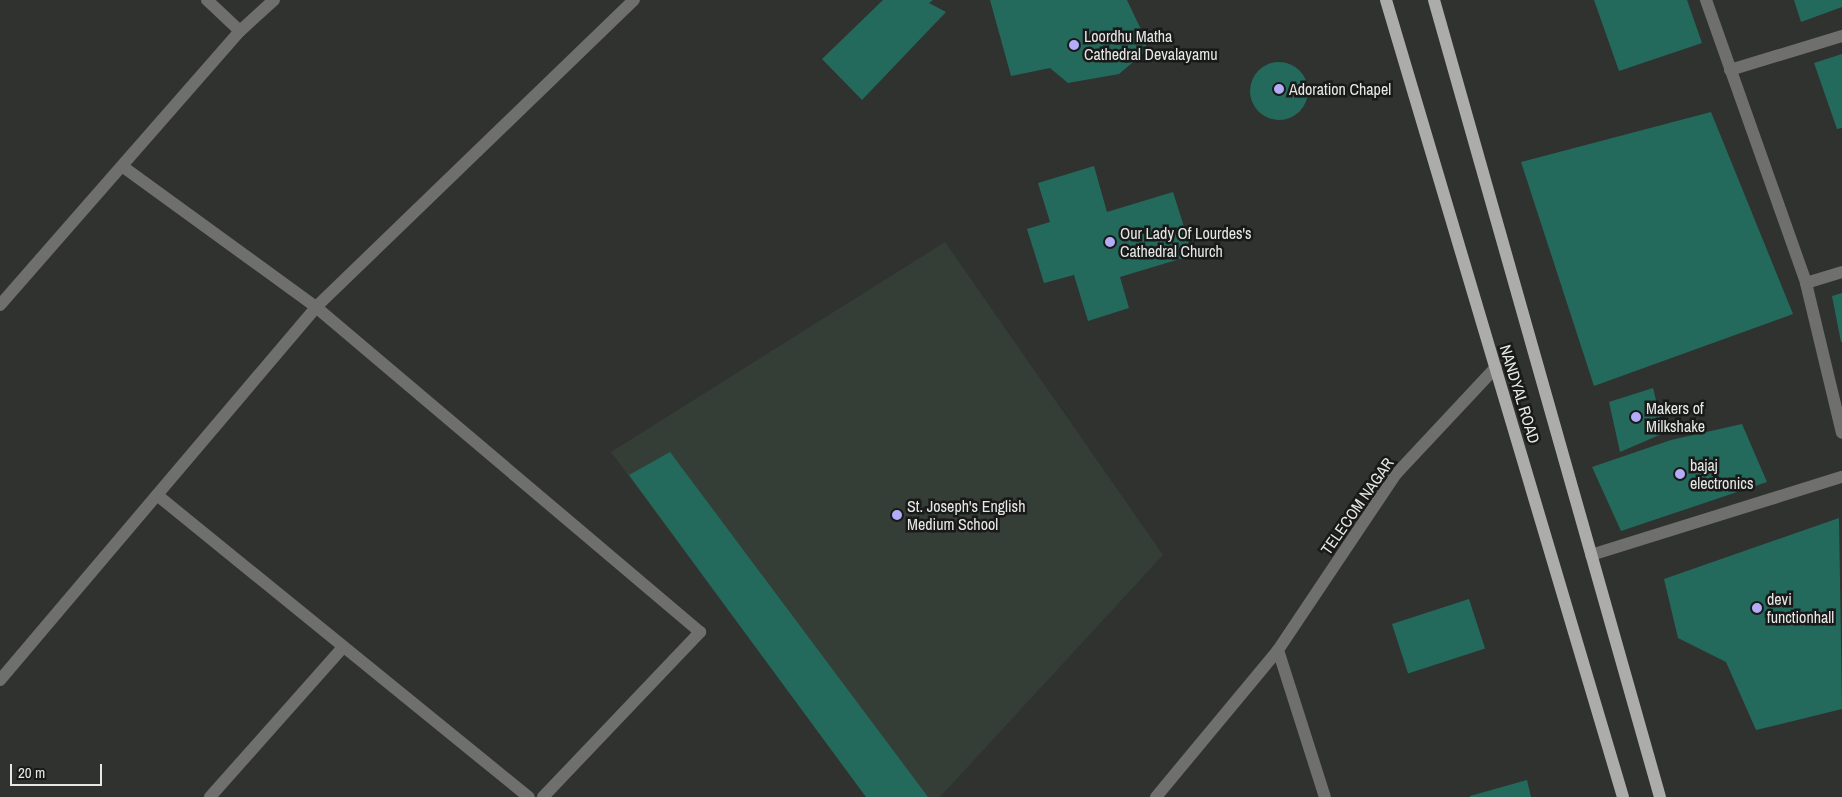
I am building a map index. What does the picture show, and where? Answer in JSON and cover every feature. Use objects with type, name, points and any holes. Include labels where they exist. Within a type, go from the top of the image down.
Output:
[{"type":"main road","name":"NANDYAL ROAD","points":[[1386,0],[1623,797]]},
{"type":"main road","name":"NANDYAL ROAD","points":[[1434,0],[1660,797]]},
{"type":"street","points":[[207,0],[240,31]]},
{"type":"street","points":[[0,305],[123,167],[240,31],[274,0]]},
{"type":"street","points":[[0,680],[316,307],[634,0]]},
{"type":"street","points":[[1706,0],[1806,283],[1842,433]]},
{"type":"street","points":[[1730,70],[1842,36]]},
{"type":"street","points":[[123,167],[316,307],[700,632],[543,797]]},
{"type":"street","points":[[1806,283],[1842,272]]},
{"type":"street","name":"TELECOM NAGAR","points":[[1156,797],[1278,650],[1396,474],[1496,368]]},
{"type":"street","points":[[1591,555],[1842,478]]},
{"type":"street","points":[[157,494],[529,797]]},
{"type":"street","points":[[210,797],[343,647]]},
{"type":"street","points":[[1278,650],[1325,797]]},
{"type":"shaded area","name":"St. Joseph's English Medium School","points":[[945,242],[1163,555],[940,797],[866,797],[611,452]]},
{"type":"building","points":[[883,0],[933,0],[929,3],[946,12],[862,100],[822,59]]},
{"type":"building","name":"Loordhu Matha Cathedral Devalayamu","points":[[990,0],[1127,0],[1146,40],[1146,51],[1119,74],[1068,83],[1050,68],[1011,76]]},
{"type":"building","points":[[1594,0],[1687,0],[1702,43],[1619,71]]},
{"type":"building","points":[[1794,0],[1842,0],[1842,7],[1801,22]]},
{"type":"building","points":[[1842,54],[1842,128],[1837,129],[1814,63]]},
{"type":"building","name":"Adoration Chapel","points":[[1279,62],[1295,67],[1303,75],[1308,91],[1303,107],[1295,115],[1279,120],[1263,115],[1255,107],[1250,91],[1255,75],[1263,67]]},
{"type":"building","points":[[1711,112],[1793,314],[1594,386],[1521,162]]},
{"type":"building","name":"Our Lady Of Lourdes's Cathedral Church","points":[[1094,166],[1107,212],[1173,192],[1193,255],[1120,277],[1129,308],[1088,321],[1074,275],[1044,283],[1027,229],[1050,222],[1038,183]]},
{"type":"building","points":[[1842,293],[1842,342],[1841,342],[1832,296]]},
{"type":"building","name":"Makers of Milkshake","points":[[1653,388],[1664,433],[1620,452],[1609,402]]},
{"type":"building","name":"bajaj electronics","points":[[1742,424],[1767,482],[1621,531],[1592,467],[1671,440]]},
{"type":"building","points":[[670,452],[928,797],[866,797],[629,475]]},
{"type":"building","name":"devi functionhall","points":[[1839,518],[1842,709],[1756,730],[1726,662],[1678,638],[1664,579]]},
{"type":"building","points":[[1469,599],[1485,648],[1408,673],[1392,624]]},
{"type":"building","points":[[1527,780],[1531,797],[1470,797],[1470,796]]},
{"type":"place","name":"Loordhu Matha Cathedral Devalayamu","points":[[1074,45]]},
{"type":"place","name":"Adoration Chapel","points":[[1279,89]]},
{"type":"place","name":"Our Lady Of Lourdes's Cathedral Church","points":[[1110,242]]},
{"type":"place","name":"Makers of Milkshake","points":[[1636,417]]},
{"type":"place","name":"bajaj electronics","points":[[1680,474]]},
{"type":"place","name":"St. Joseph's English Medium School","points":[[897,515]]},
{"type":"place","name":"devi functionhall","points":[[1757,608]]}]
